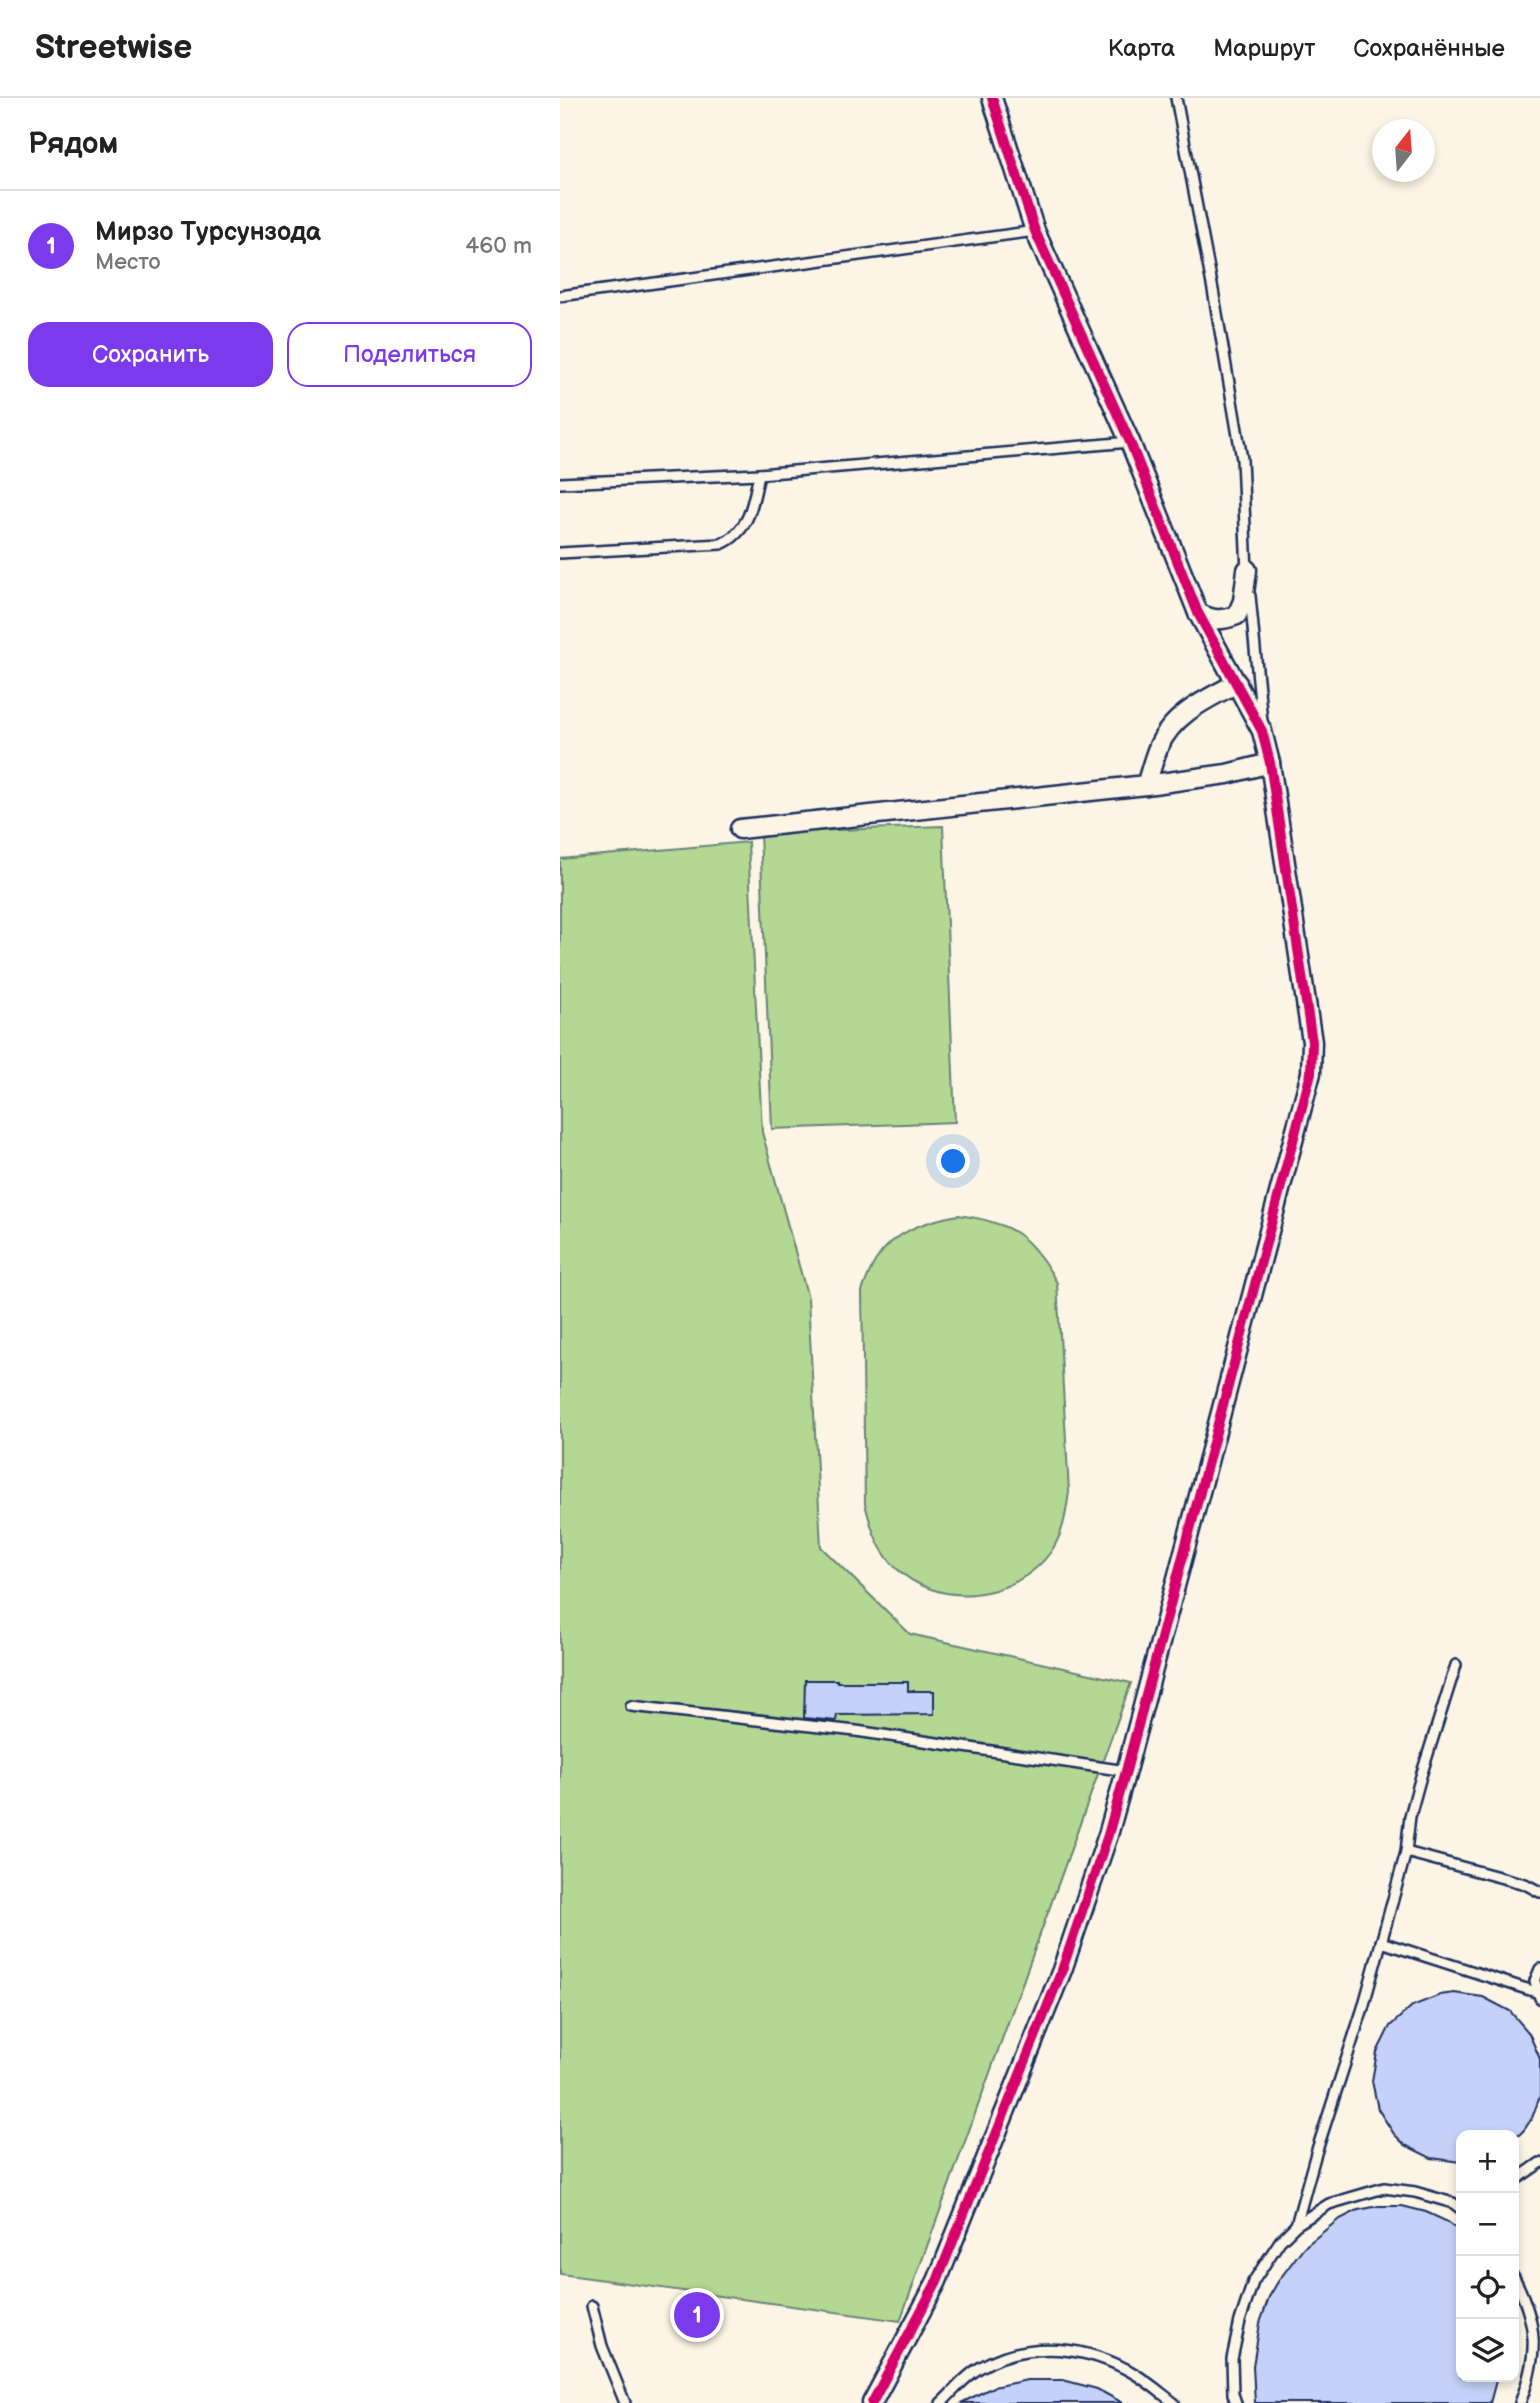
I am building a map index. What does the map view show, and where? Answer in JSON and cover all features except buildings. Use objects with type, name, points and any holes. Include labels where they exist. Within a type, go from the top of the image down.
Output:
[{"type":"street","points":[[873,2403],[937,2281],[1062,1970],[1108,1835],[1311,1073],[1312,1042],[1270,763],[1262,731],[1198,613],[1130,442],[1034,231],[992,98]]},
{"type":"street","points":[[1198,613],[1211,621],[1237,615],[1243,601],[1247,570]]},
{"type":"street","points":[[1146,785],[1158,746],[1171,727],[1191,707],[1237,683]]},
{"type":"street","points":[[740,829],[1146,785],[1227,774],[1270,763]]},
{"type":"lane","points":[[1176,98],[1242,459],[1247,570],[1262,731]]},
{"type":"lane","points":[[560,296],[1034,231]]},
{"type":"lane","points":[[560,483],[759,474],[1130,442]]},
{"type":"lane","points":[[560,554],[721,544],[733,539],[743,528],[759,474]]},
{"type":"lane","points":[[1296,2224],[1363,2008],[1406,1852],[1410,1816],[1456,1665]]},
{"type":"lane","points":[[631,1706],[856,1731],[1126,1771]]},
{"type":"lane","points":[[1406,1852],[1525,1884],[1540,1892]]},
{"type":"lane","points":[[1381,1942],[1538,1995]]},
{"type":"lane","points":[[1538,1995],[1535,1981],[1540,1969]]},
{"type":"lane","points":[[1519,2178],[1540,2163]]},
{"type":"lane","points":[[1236,2403],[1233,2394],[1232,2359],[1240,2321],[1253,2282],[1280,2241],[1296,2224],[1329,2203],[1384,2188],[1415,2192],[1456,2205]]},
{"type":"lane","points":[[1519,2287],[1527,2303],[1535,2345],[1520,2403]]},
{"type":"lane","points":[[592,2306],[602,2346],[625,2403]]},
{"type":"lane","points":[[941,2403],[979,2368],[1018,2351],[1060,2348],[1083,2352],[1134,2373],[1174,2403]]},
{"type":"green space","points":[[943,826],[955,1122],[772,1129],[760,833]]},
{"type":"green space","points":[[748,842],[762,1132],[808,1298],[821,1547],[910,1634],[1131,1683],[900,2321],[560,2274],[560,859]]},
{"type":"green space","points":[[958,1215],[993,1222],[1018,1234],[1038,1254],[1057,1283],[1069,1492],[1061,1532],[1050,1553],[1035,1569],[1016,1581],[996,1590],[975,1594],[953,1594],[931,1589],[912,1580],[894,1566],[879,1545],[865,1504],[862,1291],[874,1264],[892,1242],[923,1224]]},
{"type":"cycle path","points":[[872,2403],[937,2281],[1062,1970],[1108,1835],[1311,1073],[1312,1042],[1270,763],[1262,731],[1198,613],[1130,442],[1035,231],[992,98]]},
{"type":"place","name":"Мирзо Турсунзода","points":[[697,2315]]}]
